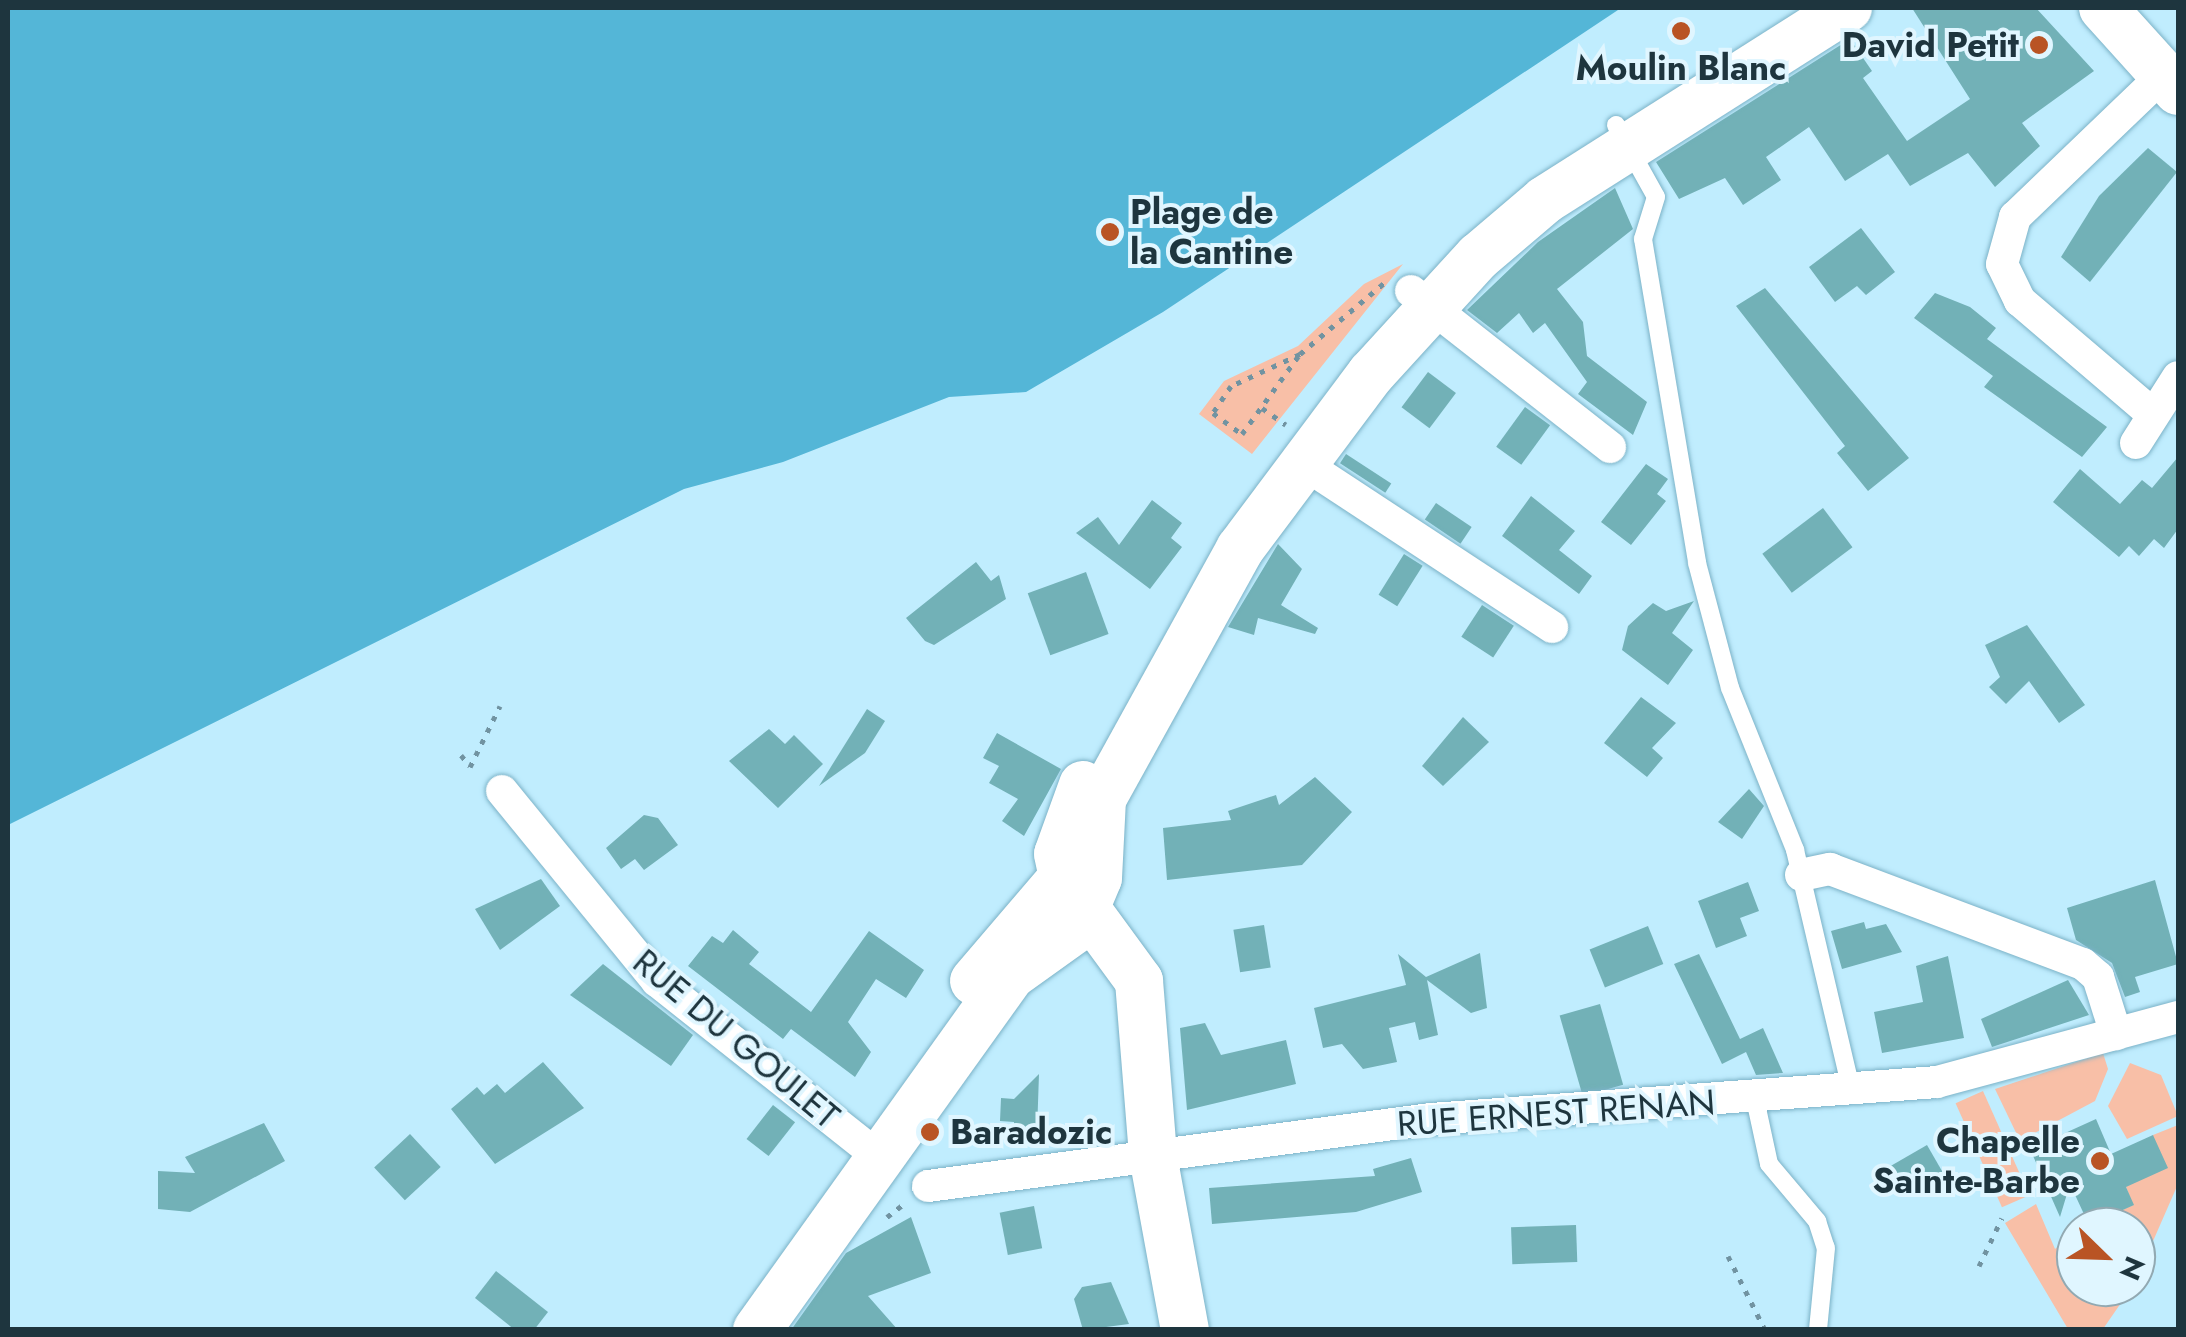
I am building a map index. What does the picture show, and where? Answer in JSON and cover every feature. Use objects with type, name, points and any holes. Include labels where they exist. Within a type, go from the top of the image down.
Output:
[{"type":"street","points":[[1075,890],[1098,878],[1102,800],[1295,444],[1414,293],[1801,8]]},
{"type":"street","points":[[1623,136],[1848,8]]},
{"type":"street","points":[[2104,8],[2170,83],[2015,217],[2002,264],[2020,301],[2149,411]]},
{"type":"street","points":[[1414,293],[1610,447]]},
{"type":"street","points":[[730,1330],[1010,976],[1077,928],[1065,817],[1223,538],[1414,293]]},
{"type":"street","points":[[2136,443],[2149,411],[2178,377]]},
{"type":"street","points":[[1295,444],[1552,628]]},
{"type":"street","name":"RUE DU GOULET","points":[[502,791],[657,981],[870,1150]]},
{"type":"street","points":[[1801,875],[1830,870],[2083,964],[2098,977],[2116,1034]]},
{"type":"street","points":[[1075,890],[1139,982],[1153,1156],[1185,1330]]},
{"type":"street","name":"RUE ERNEST RENAN","points":[[928,1186],[1511,1110],[1755,1099],[1937,1082],[2178,1017]]},
{"type":"street","points":[[758,1330],[870,1150]]},
{"type":"lane","points":[[1623,136],[1656,197],[1643,239],[1696,563],[1730,688],[1801,875],[1852,1092]]},
{"type":"lane","points":[[1755,1099],[1769,1164],[1817,1221],[1826,1248],[1818,1330]]},
{"type":"path","points":[[1300,354],[1231,386],[1213,412],[1242,434],[1300,354],[1376,286],[1414,293]]},
{"type":"path","points":[[1262,408],[1295,444]]},
{"type":"path","points":[[461,755],[470,767],[500,706]]},
{"type":"path","points":[[1979,1266],[2002,1218]]},
{"type":"path","points":[[1728,1256],[1765,1330]]},
{"type":"shaded area","points":[[1403,264],[1252,454],[1199,414],[1224,381],[1298,346],[1364,284]]},
{"type":"shaded area","points":[[2103,1053],[2108,1069],[2095,1101],[2020,1141],[1995,1089]]},
{"type":"shaded area","points":[[2130,1063],[2161,1075],[2178,1116],[2127,1139],[2108,1106]]},
{"type":"shaded area","points":[[1983,1091],[2029,1195],[2002,1207],[1956,1103]]},
{"type":"shaded area","points":[[2178,1125],[2178,1184],[2156,1234],[2156,1207],[2129,1207],[2133,1205],[2126,1187],[2153,1135]]},
{"type":"shaded area","points":[[2036,1204],[2056,1248],[2056,1307],[2118,1307],[2103,1329],[2068,1329],[2005,1223]]},
{"type":"water","points":[[8,8],[1621,8],[1163,312],[1026,392],[949,397],[783,462],[684,489],[8,825]]},
{"type":"building","points":[[1912,8],[2036,8],[2094,71],[2022,123],[2040,146],[1995,187],[1968,153],[1910,186],[1888,154],[1845,181],[1809,127],[1766,157],[1781,180],[1743,205],[1725,178],[1679,199],[1656,162],[1850,39],[1872,71],[1863,78],[1907,141],[1970,99]]},
{"type":"building","points":[[2148,148],[2177,172],[2090,282],[2061,257],[2099,196]]},
{"type":"building","points":[[1615,188],[1633,229],[1557,289],[1583,322],[1587,356],[1647,402],[1633,435],[1578,394],[1587,382],[1545,323],[1533,333],[1519,313],[1497,333],[1467,310],[1538,242]]},
{"type":"building","points":[[1861,228],[1895,272],[1866,295],[1857,286],[1835,302],[1809,267]]},
{"type":"building","points":[[1765,288],[1909,458],[1868,491],[1837,453],[1845,446],[1736,306]]},
{"type":"building","points":[[1935,293],[1970,307],[1996,328],[1987,339],[2107,427],[2082,457],[1984,387],[1993,376],[1914,318]]},
{"type":"building","points":[[1428,372],[1456,393],[1429,428],[1402,407]]},
{"type":"building","points":[[1525,407],[1550,425],[1521,465],[1496,447]]},
{"type":"building","points":[[1346,454],[1391,483],[1385,493],[1340,463]]},
{"type":"building","points":[[2178,457],[2178,529],[2164,548],[2154,539],[2139,556],[2129,546],[2119,557],[2053,502],[2080,469],[2120,504],[2142,480],[2152,488]]},
{"type":"building","points":[[1646,464],[1668,479],[1657,494],[1666,501],[1631,545],[1601,522]]},
{"type":"building","points":[[1531,496],[1575,531],[1559,550],[1592,576],[1579,594],[1502,536]]},
{"type":"building","points":[[1152,500],[1182,523],[1171,538],[1182,547],[1150,589],[1076,533],[1098,517],[1119,545]]},
{"type":"building","points":[[1436,503],[1472,527],[1460,544],[1425,520]]},
{"type":"building","points":[[1823,508],[1852,547],[1792,593],[1762,554]]},
{"type":"building","points":[[1278,544],[1302,569],[1281,605],[1318,628],[1315,634],[1258,618],[1254,635],[1228,627]]},
{"type":"building","points":[[1404,554],[1423,566],[1397,606],[1379,595]]},
{"type":"building","points":[[976,562],[991,581],[999,575],[1006,599],[934,645],[925,641],[906,618]]},
{"type":"building","points":[[1086,572],[1109,634],[1050,655],[1028,593]]},
{"type":"building","points":[[1694,601],[1672,633],[1693,650],[1668,685],[1622,650],[1628,626],[1653,603],[1666,611]]},
{"type":"building","points":[[1482,605],[1514,626],[1493,658],[1461,637]]},
{"type":"building","points":[[2027,625],[2085,705],[2059,723],[2029,681],[2006,704],[1989,687],[2000,677],[1985,645]]},
{"type":"building","points":[[1641,697],[1676,723],[1652,748],[1663,758],[1647,777],[1604,743]]},
{"type":"building","points":[[867,709],[885,721],[865,753],[819,786]]},
{"type":"building","points":[[1463,717],[1489,742],[1443,786],[1422,766]]},
{"type":"building","points":[[769,729],[785,744],[794,735],[823,764],[778,808],[729,761]]},
{"type":"building","points":[[997,733],[1061,769],[1024,836],[1002,821],[1018,799],[989,783],[999,766],[983,758]]},
{"type":"building","points":[[1315,777],[1352,812],[1302,865],[1167,880],[1163,828],[1231,820],[1228,811],[1276,795],[1279,805]]},
{"type":"building","points":[[1749,789],[1764,806],[1742,839],[1718,822]]},
{"type":"building","points":[[644,815],[658,818],[678,845],[644,870],[635,859],[621,869],[606,848]]},
{"type":"building","points":[[541,879],[560,906],[500,950],[475,909]]},
{"type":"building","points":[[2155,880],[2178,964],[2135,977],[2140,992],[2125,997],[2112,963],[2076,940],[2067,908]]},
{"type":"building","points":[[1748,882],[1759,911],[1740,918],[1747,936],[1716,948],[1698,901]]},
{"type":"building","points":[[1864,922],[1866,929],[1886,924],[1902,952],[1842,969],[1831,931]]},
{"type":"building","points":[[1264,925],[1271,967],[1240,972],[1233,930]]},
{"type":"building","points":[[1648,926],[1663,964],[1605,988],[1590,950]]},
{"type":"building","points":[[733,930],[759,952],[749,964],[811,1012],[869,931],[924,970],[906,998],[876,979],[848,1022],[871,1052],[855,1077],[791,1029],[783,1039],[688,966],[712,936],[723,943]]},
{"type":"building","points":[[1480,953],[1487,1008],[1471,1013],[1427,980],[1438,1035],[1419,1040],[1415,1022],[1389,1028],[1397,1062],[1363,1069],[1342,1044],[1323,1048],[1314,1008],[1406,985],[1398,954],[1426,977]]},
{"type":"building","points":[[1699,954],[1740,1039],[1763,1028],[1783,1073],[1756,1075],[1746,1052],[1722,1064],[1674,964]]},
{"type":"building","points":[[1948,956],[1964,1038],[1882,1053],[1874,1012],[1923,1002],[1916,966]]},
{"type":"building","points":[[603,964],[693,1035],[671,1066],[570,995]]},
{"type":"building","points":[[2068,980],[2089,1015],[1992,1047],[1981,1019]]},
{"type":"building","points":[[1600,1004],[1623,1085],[1583,1096],[1560,1016]]},
{"type":"building","points":[[1205,1023],[1221,1055],[1286,1040],[1296,1084],[1187,1110],[1180,1028]]},
{"type":"building","points":[[543,1062],[584,1108],[495,1164],[451,1109],[477,1087],[484,1095],[497,1084],[505,1093]]},
{"type":"building","points":[[1039,1074],[1037,1132],[1014,1131],[1014,1122],[1000,1121],[1001,1098],[1014,1099]]},
{"type":"building","points":[[773,1105],[795,1122],[769,1156],[747,1139]]},
{"type":"building","name":"Chapelle Sainte-Barbe","points":[[2096,1119],[2111,1154],[2153,1135],[2168,1168],[2126,1187],[2134,1205],[2130,1207],[2081,1207],[2070,1184],[2063,1207],[2056,1208],[2030,1149]]},
{"type":"building","points":[[264,1123],[285,1161],[190,1212],[158,1209],[158,1171],[195,1173],[185,1157]]},
{"type":"building","points":[[410,1134],[441,1167],[405,1200],[374,1167]]},
{"type":"building","points":[[1927,1145],[1944,1174],[1908,1195],[1891,1166]]},
{"type":"building","points":[[1411,1158],[1422,1192],[1356,1212],[1212,1224],[1209,1188],[1375,1176],[1373,1169]]},
{"type":"building","points":[[1034,1206],[1042,1248],[1008,1255],[1000,1213]]},
{"type":"building","points":[[911,1217],[931,1273],[868,1296],[898,1330],[791,1330],[846,1253]]},
{"type":"building","points":[[1576,1225],[1577,1262],[1512,1264],[1511,1227]]},
{"type":"building","points":[[496,1271],[548,1312],[534,1330],[515,1330],[475,1298]]},
{"type":"building","points":[[1111,1282],[1129,1324],[1083,1330],[1074,1299],[1082,1287]]},
{"type":"place","name":"Moulin Blanc","points":[[1681,31]]},
{"type":"place","name":"David Petit","points":[[2039,45]]},
{"type":"place","name":"Plage de la Cantine","points":[[1110,232]]},
{"type":"place","name":"Baradozic","points":[[930,1132]]},
{"type":"place","name":"Chapelle Sainte-Barbe","points":[[2100,1161]]}]
